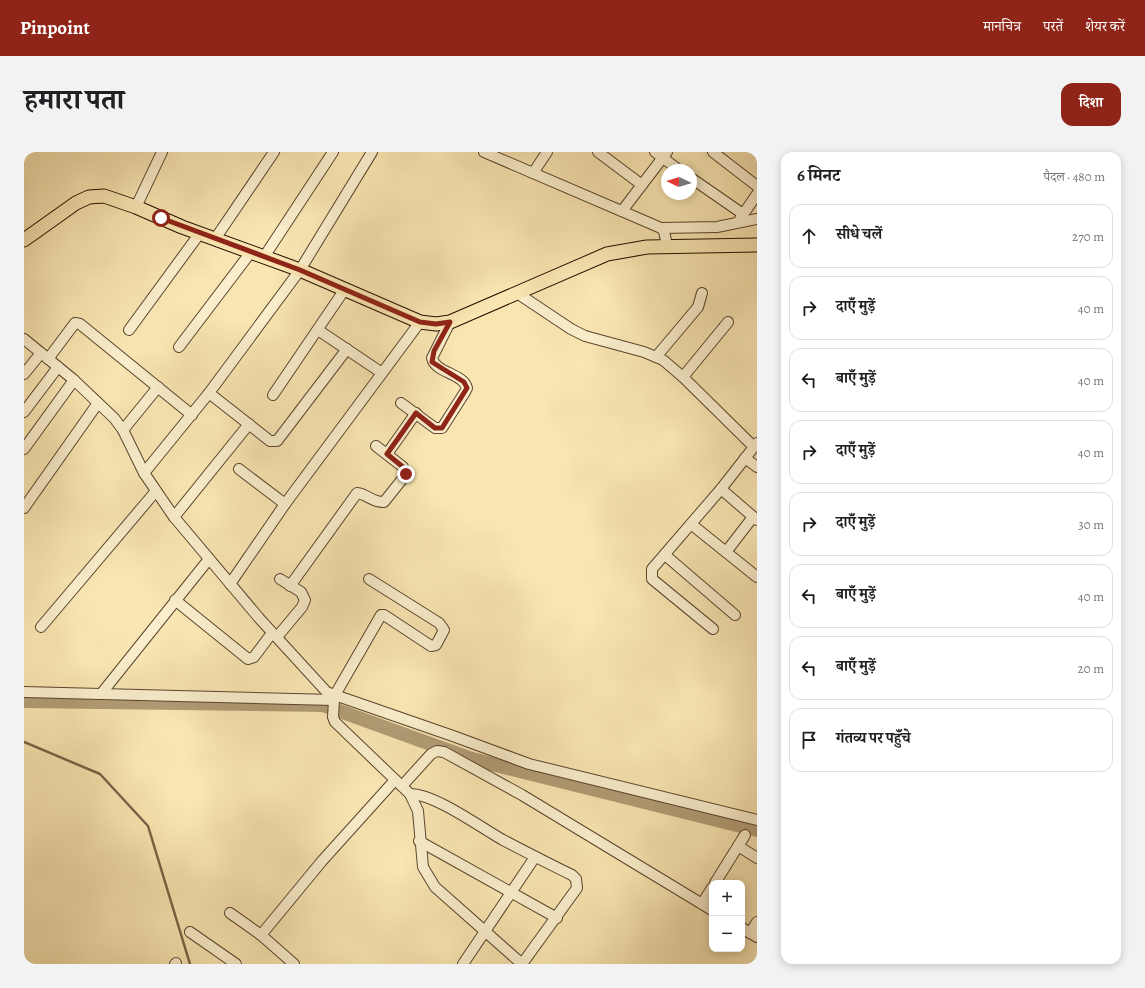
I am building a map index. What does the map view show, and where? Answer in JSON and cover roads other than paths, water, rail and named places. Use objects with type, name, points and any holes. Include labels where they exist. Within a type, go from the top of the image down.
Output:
[{"type":"main road","points":[[24,240],[76,203],[89,197],[104,196],[300,270],[420,322],[436,324],[450,322],[607,254],[626,250],[667,246],[757,245]]},
{"type":"street","points":[[136,207],[162,152]]},
{"type":"street","points":[[215,239],[274,152]]},
{"type":"street","points":[[264,257],[333,152]]},
{"type":"street","points":[[144,473],[209,393],[300,270],[372,152]]},
{"type":"street","points":[[484,152],[661,228],[717,228],[757,219]]},
{"type":"street","points":[[533,173],[547,152]]},
{"type":"street","points":[[598,152],[642,185]]},
{"type":"street","points":[[713,152],[757,186]]},
{"type":"street","points":[[622,211],[642,185],[661,154],[672,164]]},
{"type":"street","points":[[697,182],[743,214]]},
{"type":"street","points":[[736,224],[757,194]]},
{"type":"street","points":[[661,228],[664,231],[667,246]]},
{"type":"street","points":[[129,330],[200,233]]},
{"type":"street","points":[[179,347],[251,252]]},
{"type":"street","points":[[273,395],[345,290]]},
{"type":"street","points":[[517,293],[571,329],[585,336],[644,352],[663,360],[756,445],[721,489],[652,569],[652,579],[713,629]]},
{"type":"street","points":[[656,357],[698,306],[702,293]]},
{"type":"street","points":[[230,584],[285,504],[420,322]]},
{"type":"street","points":[[401,403],[435,428],[442,428],[467,388],[464,382],[432,362],[434,351],[450,322]]},
{"type":"street","points":[[683,377],[728,322]]},
{"type":"street","points":[[24,374],[45,356],[75,323],[80,324],[192,415]]},
{"type":"street","points":[[318,330],[382,373]]},
{"type":"street","points":[[24,339],[74,380],[114,418],[123,430],[144,473],[174,517],[230,584],[333,701]]},
{"type":"street","points":[[209,393],[270,441],[277,441],[347,349]]},
{"type":"street","points":[[24,411],[58,367]]},
{"type":"street","points":[[24,449],[74,380]]},
{"type":"street","points":[[123,430],[158,387]]},
{"type":"street","points":[[24,508],[98,403]]},
{"type":"street","points":[[387,454],[416,413]]},
{"type":"street","points":[[174,517],[249,424]]},
{"type":"street","points":[[290,586],[357,493],[365,495],[376,502],[384,502],[406,474],[403,467],[376,446]]},
{"type":"street","points":[[745,458],[757,468]]},
{"type":"street","points":[[239,469],[285,504]]},
{"type":"street","points":[[721,489],[755,519],[726,552]]},
{"type":"street","points":[[40,627],[156,491]]},
{"type":"street","points":[[691,524],[757,577]]},
{"type":"street","points":[[665,555],[735,615]]},
{"type":"street","points":[[101,694],[209,559]]},
{"type":"street","points":[[176,600],[248,659],[254,657],[302,606],[304,600],[301,592],[280,579]]},
{"type":"street","points":[[369,579],[439,624],[444,630],[436,646],[427,645],[384,615],[381,615],[333,701],[335,722],[410,794],[418,811],[419,841],[423,867],[435,887],[522,964],[557,918],[577,888],[576,879],[572,875],[535,857],[434,800],[418,794],[410,794]]},
{"type":"street","points":[[24,692],[333,701],[453,736],[529,764],[757,820]]},
{"type":"street","points":[[261,935],[322,861],[398,783],[436,751],[444,752],[522,796],[709,908]]},
{"type":"street","points":[[717,880],[745,835]]},
{"type":"street","points":[[419,841],[557,918]]},
{"type":"street","points":[[738,846],[757,858]]},
{"type":"street","points":[[463,964],[535,857]]},
{"type":"street","points":[[702,904],[709,893]]},
{"type":"street","points":[[230,913],[261,935],[294,964]]},
{"type":"street","points":[[750,933],[757,922]]},
{"type":"street","points":[[190,932],[236,964]]},
{"type":"waterway","points":[[24,701],[323,705],[472,759],[757,830]]},
{"type":"waterway","points":[[24,742],[100,774],[148,826],[190,964]]}]
